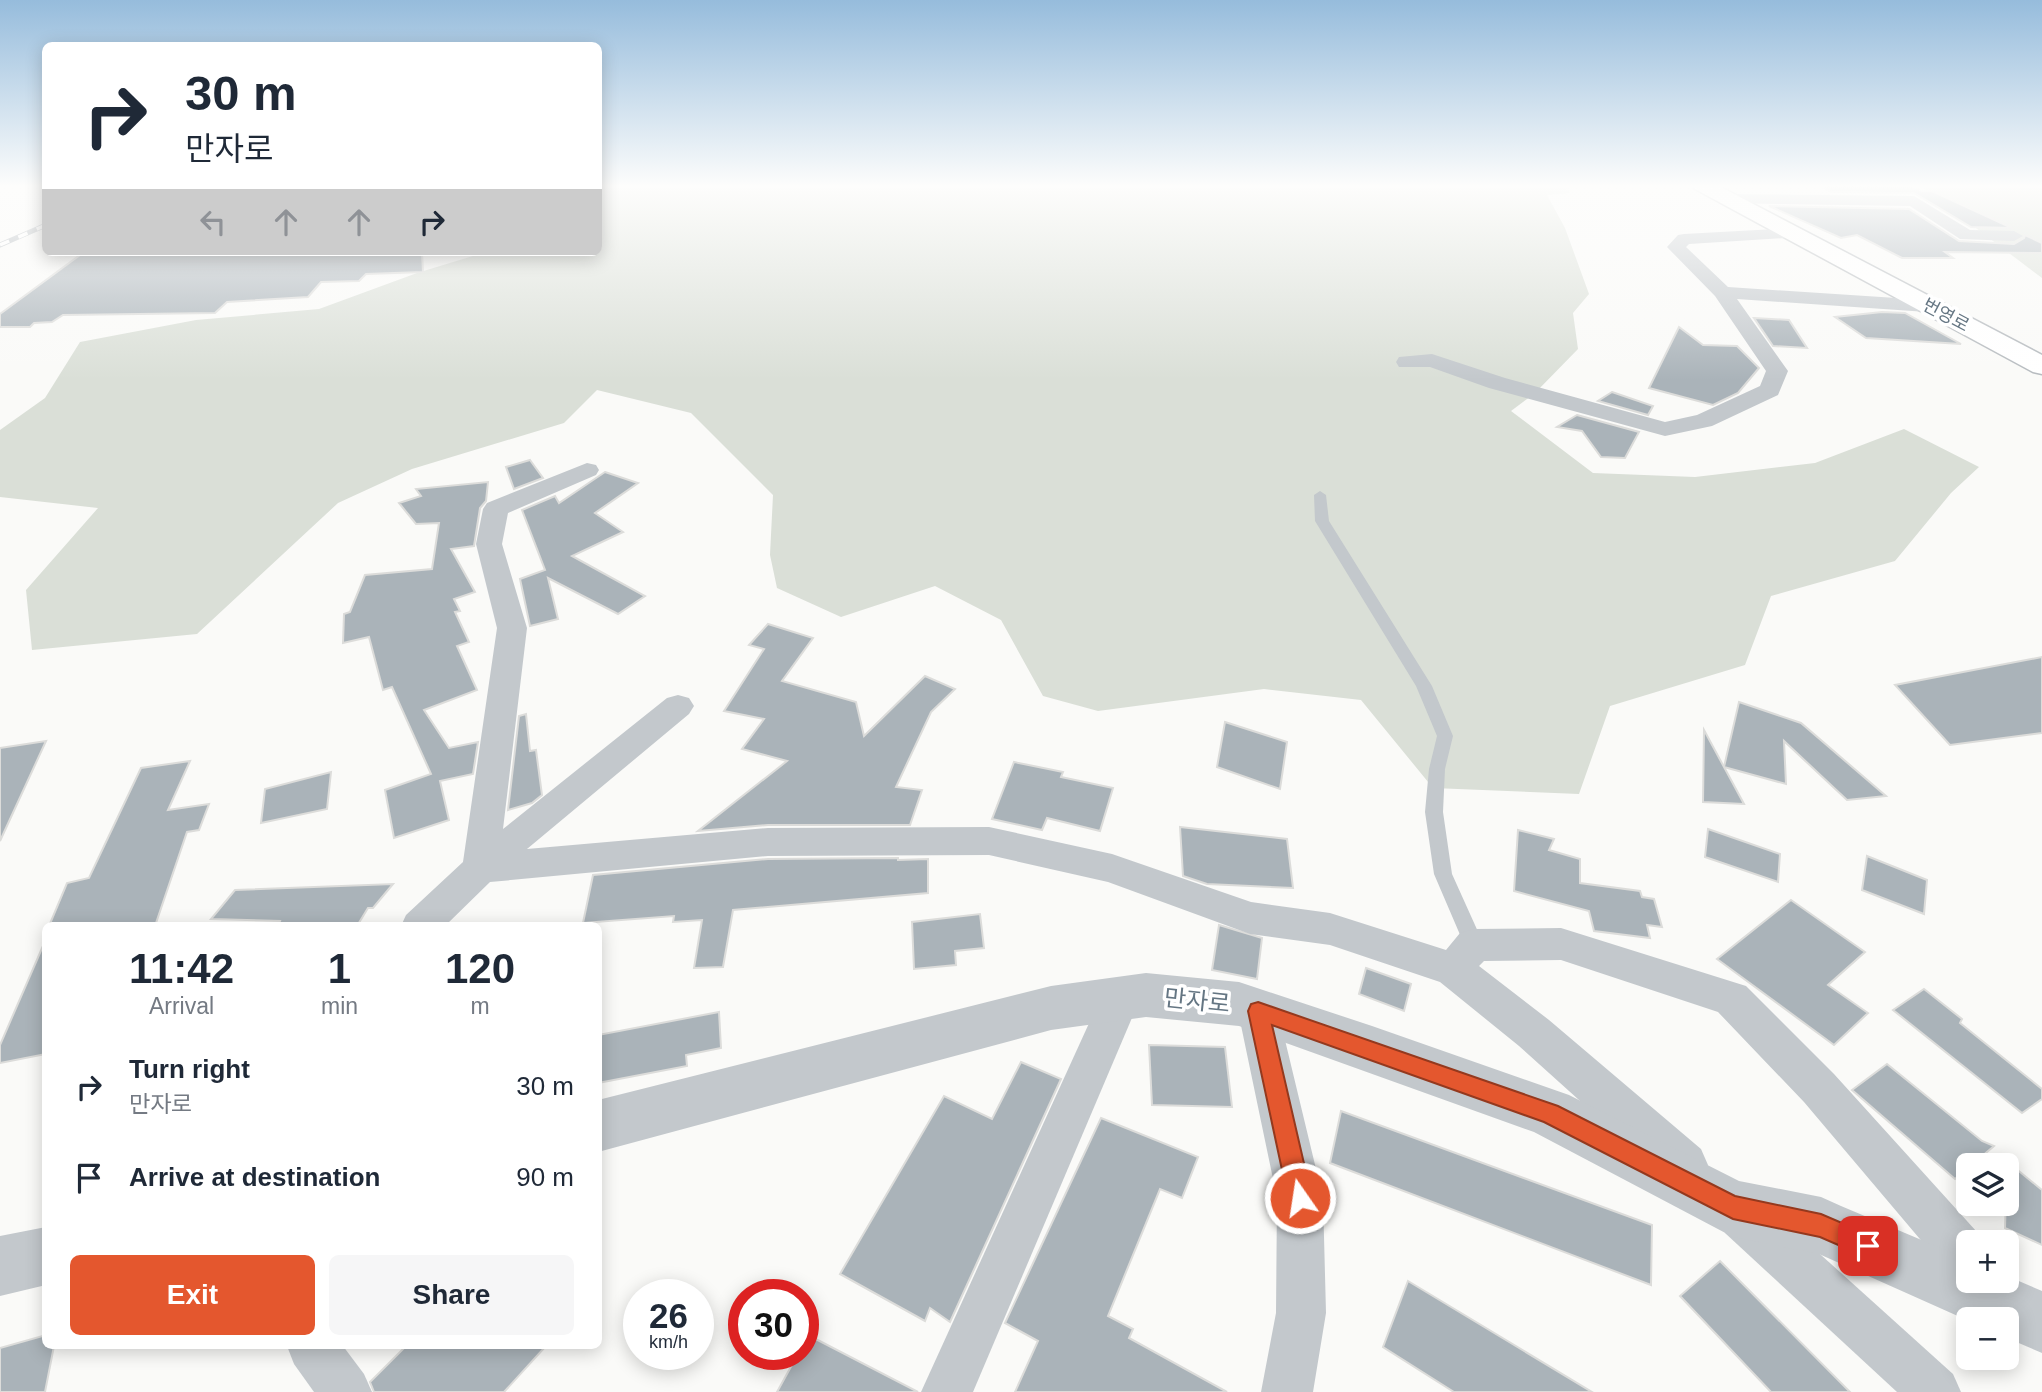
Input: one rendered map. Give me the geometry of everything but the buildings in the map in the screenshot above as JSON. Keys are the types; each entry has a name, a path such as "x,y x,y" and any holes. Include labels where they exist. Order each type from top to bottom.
{"main road":[{"name":"번영로","path":"1826,250 2042,366"}],"street":[{"path":"1407,362 1432,360 1497,383 1665,429 1704,421 1770,390 1777,371 1722,292 1679,250"},
{"path":"1722,292 1927,306"},
{"path":"480,868 512,628 489,544 496,509 587,470"},
{"path":"424,922 480,868 678,706"},
{"path":"480,868 768,842 989,841 1112,869 1250,918 1330,929 1463,957 1561,944 1732,999 1819,1088 1956,1245"},
{"path":"1463,957 1534,1033 1733,1208 1935,1392"},
{"name":"만자로","path":"602,1125 1051,1008 1146,995 1238,1004 1550,1113 1733,1208 1821,1226 2013,1304"},
{"path":"947,1392 1120,999"},
{"path":"1258,1011 1300,1198 1301,1312 1287,1392"},
{"path":"0,1266 42,1257"},
{"path":"314,1349 346,1392"}],"lane":[{"path":"1320,495 1322,521 1424,686 1446,736 1437,769 1434,812 1443,874 1463,957"}],"shaded area":[{"path":"602,250 1573,250 1589,294 1573,313 1578,349 1535,393 1511,411 1593,473 1695,477 1815,463 1904,429 1979,467 1951,493 1895,561 1771,596 1745,665 1610,706 1579,794 1433,788 1361,700 1264,689 1098,711 1043,696 1001,620 935,586 841,617 777,588 770,555 773,495 691,413 597,390 564,423 412,469 338,503 197,634 32,650 26,590 98,508 0,497 0,430 45,398 80,342 196,320 319,309 417,273 473,256 602,256"},
{"path":"2005,250 2042,250 2042,278"}],"route":[{"path":"1300,1198 1258,1011 1550,1113 1733,1208 1821,1226 1868,1246"}]}
